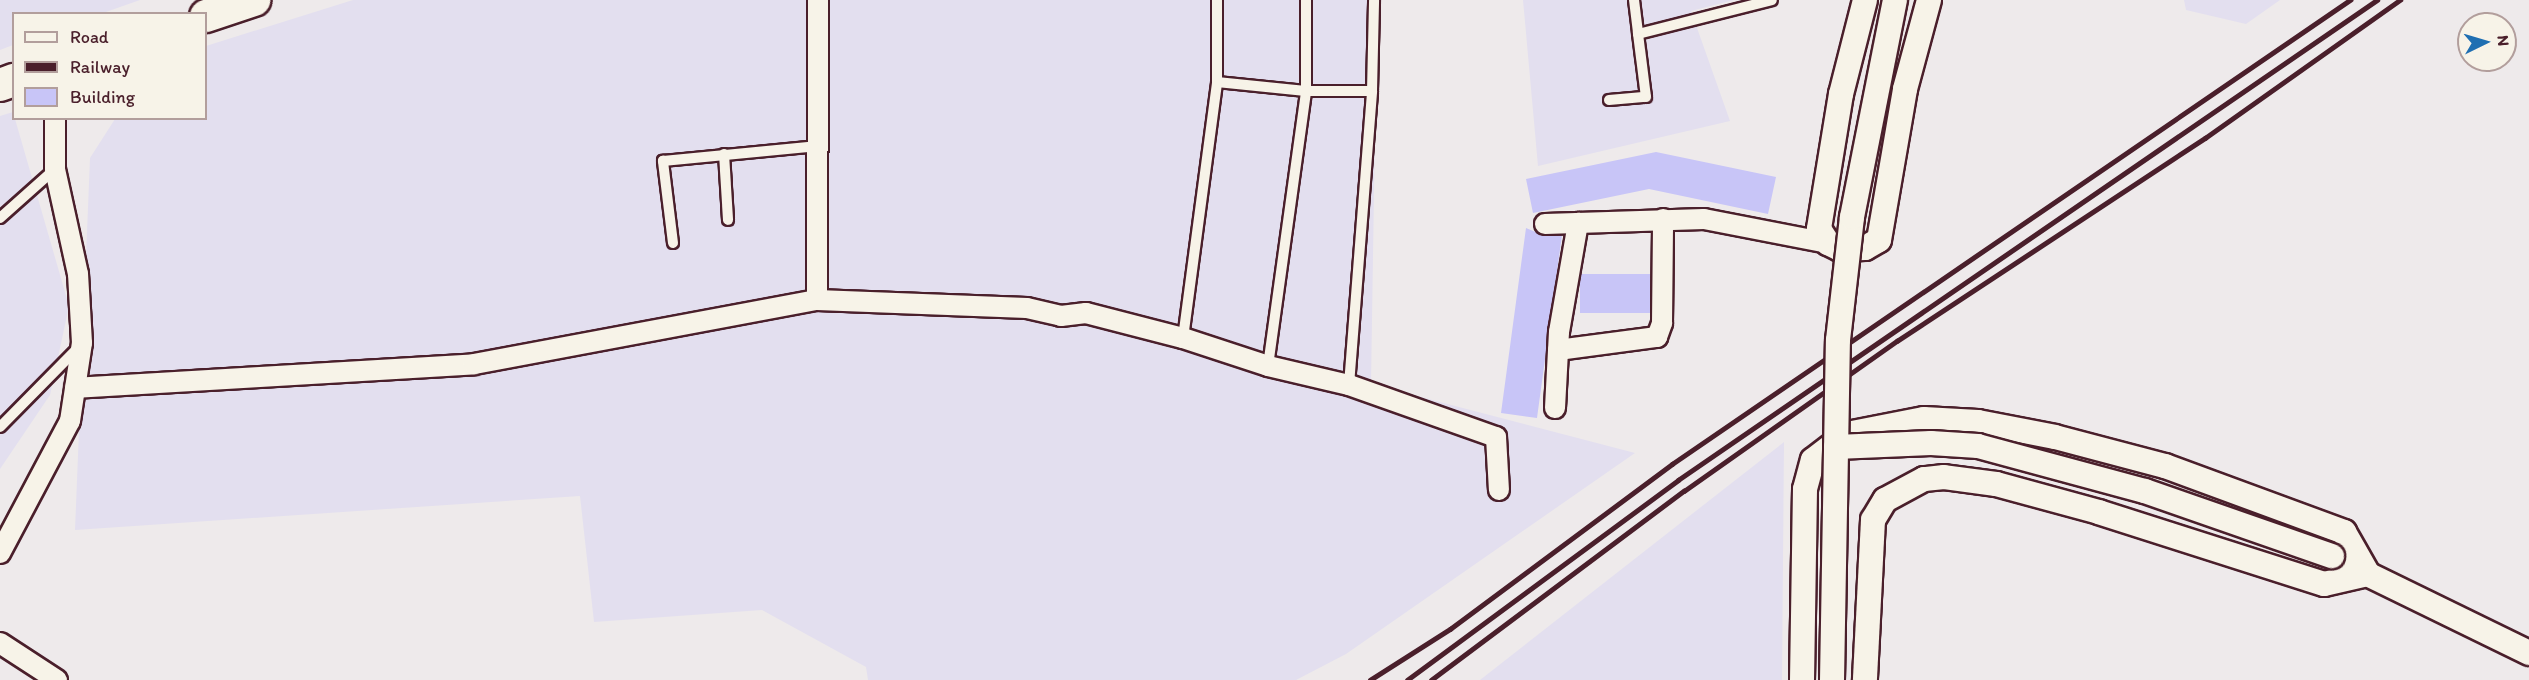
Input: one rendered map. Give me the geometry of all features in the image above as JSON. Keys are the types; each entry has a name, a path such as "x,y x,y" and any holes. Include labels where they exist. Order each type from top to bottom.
{"main road":[{"path":"207,16 254,0"}],"street":[{"path":"817,300 818,0"},
{"path":"1827,243 1819,229 1841,94 1865,0"},
{"path":"1832,680 1838,340 1852,218 1896,0"},
{"path":"1545,224 1704,219 1827,243 1840,249 1855,250 1879,240 1905,89 1929,0"},
{"path":"0,553 70,421 82,343 78,274 55,168 55,120"},
{"path":"1558,350 1657,337 1662,323 1663,219"},
{"path":"1555,408 1558,350 1578,223"},
{"path":"75,388 474,364 817,300 1027,308 1061,315 1086,313 1183,338 1269,366 1349,386 1496,437 1499,490"},
{"path":"1802,680 1804,489 1813,460 1847,434 1924,419 1978,422 2055,437 2165,466 2344,532 2368,574"},
{"path":"1924,419 1924,479"},
{"path":"1836,447 1931,443 1978,446 2145,491 2332,556 2529,653"},
{"path":"1865,680 1874,520 1886,500 1924,479 1944,477 1996,484 2099,512 2324,584 2368,574"},
{"path":"0,643 57,680"}],"lane":[{"path":"1183,338 1217,82 1217,0"},
{"path":"1269,366 1306,91 1306,0"},
{"path":"1349,386 1372,91 1374,0"},
{"path":"1610,100 1646,97 1635,0"},
{"path":"1638,34 1772,0"},
{"path":"1217,82 1306,91 1372,91"},
{"path":"674,243 663,161 818,146"},
{"path":"724,154 728,220"},
{"path":"0,218 55,168"},
{"path":"0,427 82,343"}],"shaded area":[{"path":"0,0 140,0 106,12 12,12 12,45 0,50"},
{"path":"353,0 1377,0 1371,384 1635,453 1346,654 1296,680 868,680 866,667 762,610 594,622 580,496 75,530 90,158 114,120 207,120 207,46"},
{"path":"1523,0 1734,0 1691,11 1730,121 1538,166"},
{"path":"2184,0 2280,0 2246,24 2186,10"},
{"path":"12,112 12,120 15,120 69,306 50,395 0,469 0,116"},
{"path":"1784,442 1782,680 1480,680"}],"building":[{"path":"1656,152 1776,177 1768,214 1649,189 1533,213 1526,179"},
{"path":"1526,228 1545,236 1562,235 1537,418 1501,413"},
{"path":"1580,274 1650,274 1650,313 1580,313"}],"railway":[{"path":"1370,680 1450,629 1672,464 2350,0"},
{"path":"1407,680 1678,480 2377,0"},
{"path":"1431,680 1684,491 1897,341 2205,138 2400,0"}]}
